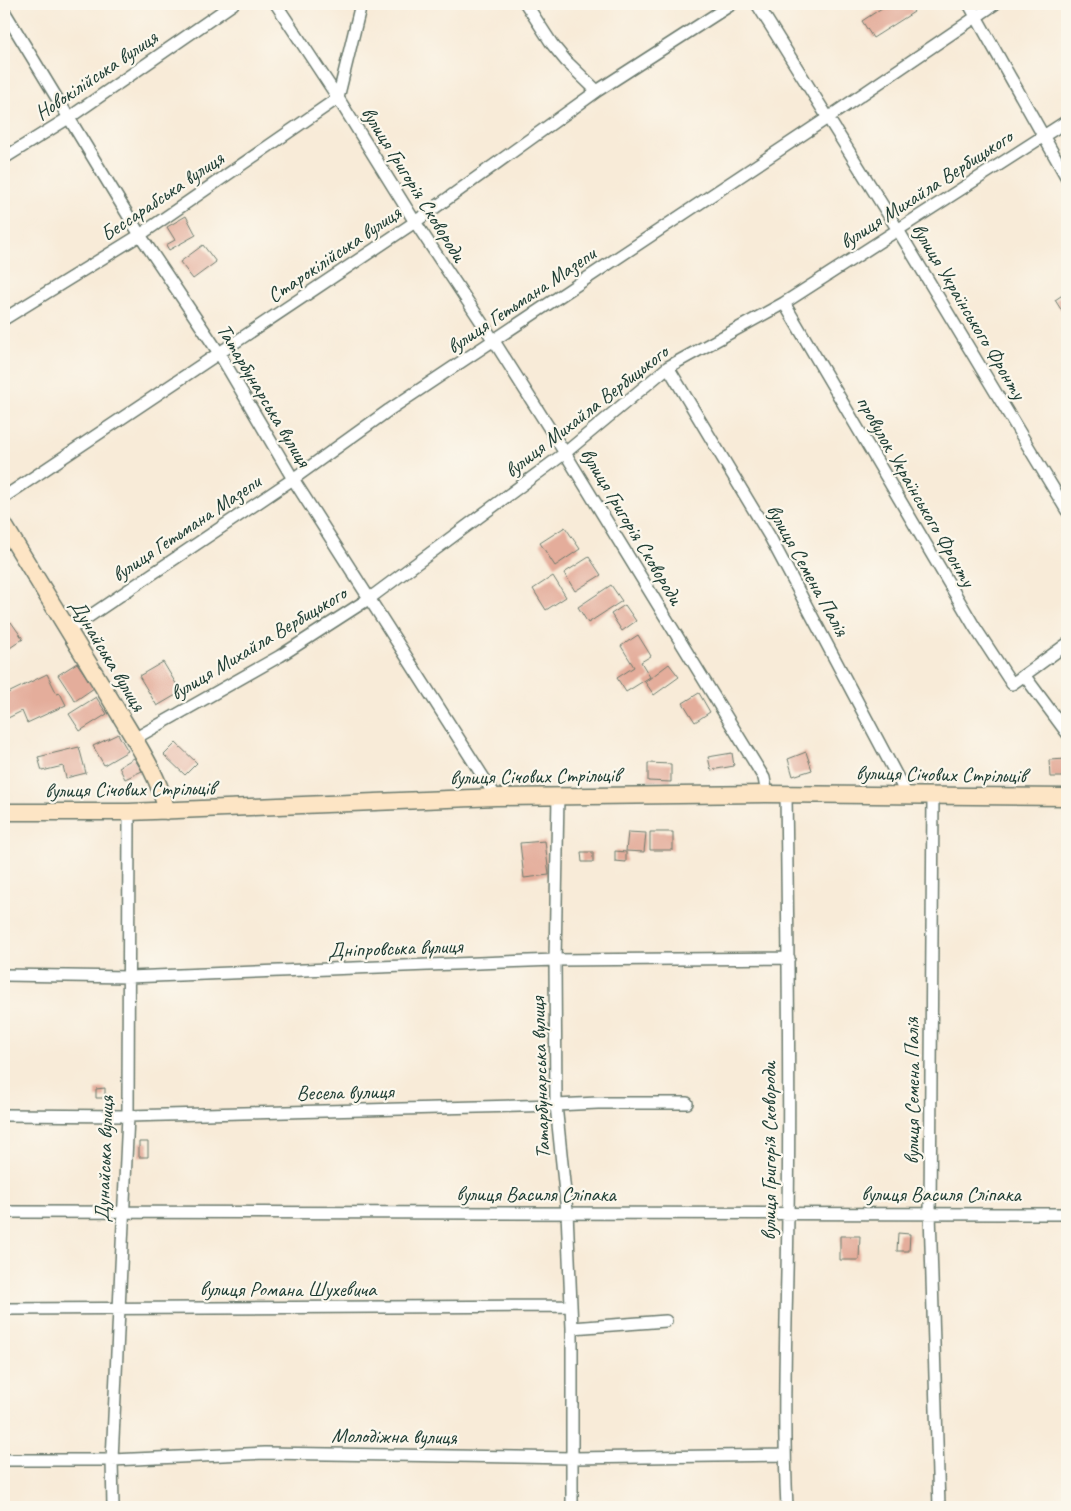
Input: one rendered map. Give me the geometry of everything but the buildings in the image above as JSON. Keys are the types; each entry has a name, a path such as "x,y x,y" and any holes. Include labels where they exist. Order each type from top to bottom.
{"main road":[{"name":"Дунайська вулиця","path":"4,525 134,739 156,780 165,801 166,811"},
{"name":"вулиця Січових Стрільців","path":"4,812 166,811 496,796 786,794 1067,797"}],"street":[{"name":"Новокілійська вулиця","path":"4,158 70,117 233,4"},
{"name":"вулиця Григорія Сковороди","path":"276,4 565,453 764,778 767,794"},
{"path":"338,98 361,4"},
{"path":"526,4 566,61 597,91"},
{"name":"Старокілійська вулиця","path":"4,497 415,222 597,91 732,4"},
{"name":"вулиця Українського Фронту","path":"757,4 829,117 1067,511"},
{"path":"969,4 1067,178"},
{"name":"вулиця Гетьмана Мазепи","path":"69,630 293,479 389,410 995,4"},
{"name":"Татарбунарська вулиця","path":"4,11 140,235 219,353 293,479 496,796"},
{"name":"Бессарабська вулиця","path":"4,319 140,235 338,98"},
{"name":"вулиця Михайла Вербицького","path":"134,739 280,656 370,598 565,453 668,367 784,303 1067,121"},
{"name":"провулок Українського Фронту","path":"784,303 974,626 1012,684 1024,675"},
{"name":"вулиця Семена Палія","path":"668,367 770,536 907,795"},
{"path":"1067,644 1024,675 1067,733"},
{"name":"вулиця Григорія Сковороди","path":"786,794 789,958 788,1212 784,1455 787,1507"},
{"name":"вулиця Семена Палія","path":"932,795 930,1213 939,1507"},
{"name":"Татарбунарська вулиця","path":"558,796 555,960 556,1105 572,1306 572,1507"},
{"name":"Дунайська вулиця","path":"113,1507 112,1460 128,1116 129,812"},
{"name":"Дніпровська вулиця","path":"4,975 129,976 555,960 789,958"},
{"name":"Весела вулиця","path":"4,1115 128,1116 556,1105 598,1102 686,1103"},
{"name":"вулиця Василя Сліпака","path":"4,1212 1067,1214"},
{"name":"вулиця Романа Шухевича","path":"4,1309 572,1306"},
{"path":"572,1328 666,1321"},
{"name":"Молодіжна вулиця","path":"4,1460 112,1460 264,1453 572,1458 784,1455"}]}
